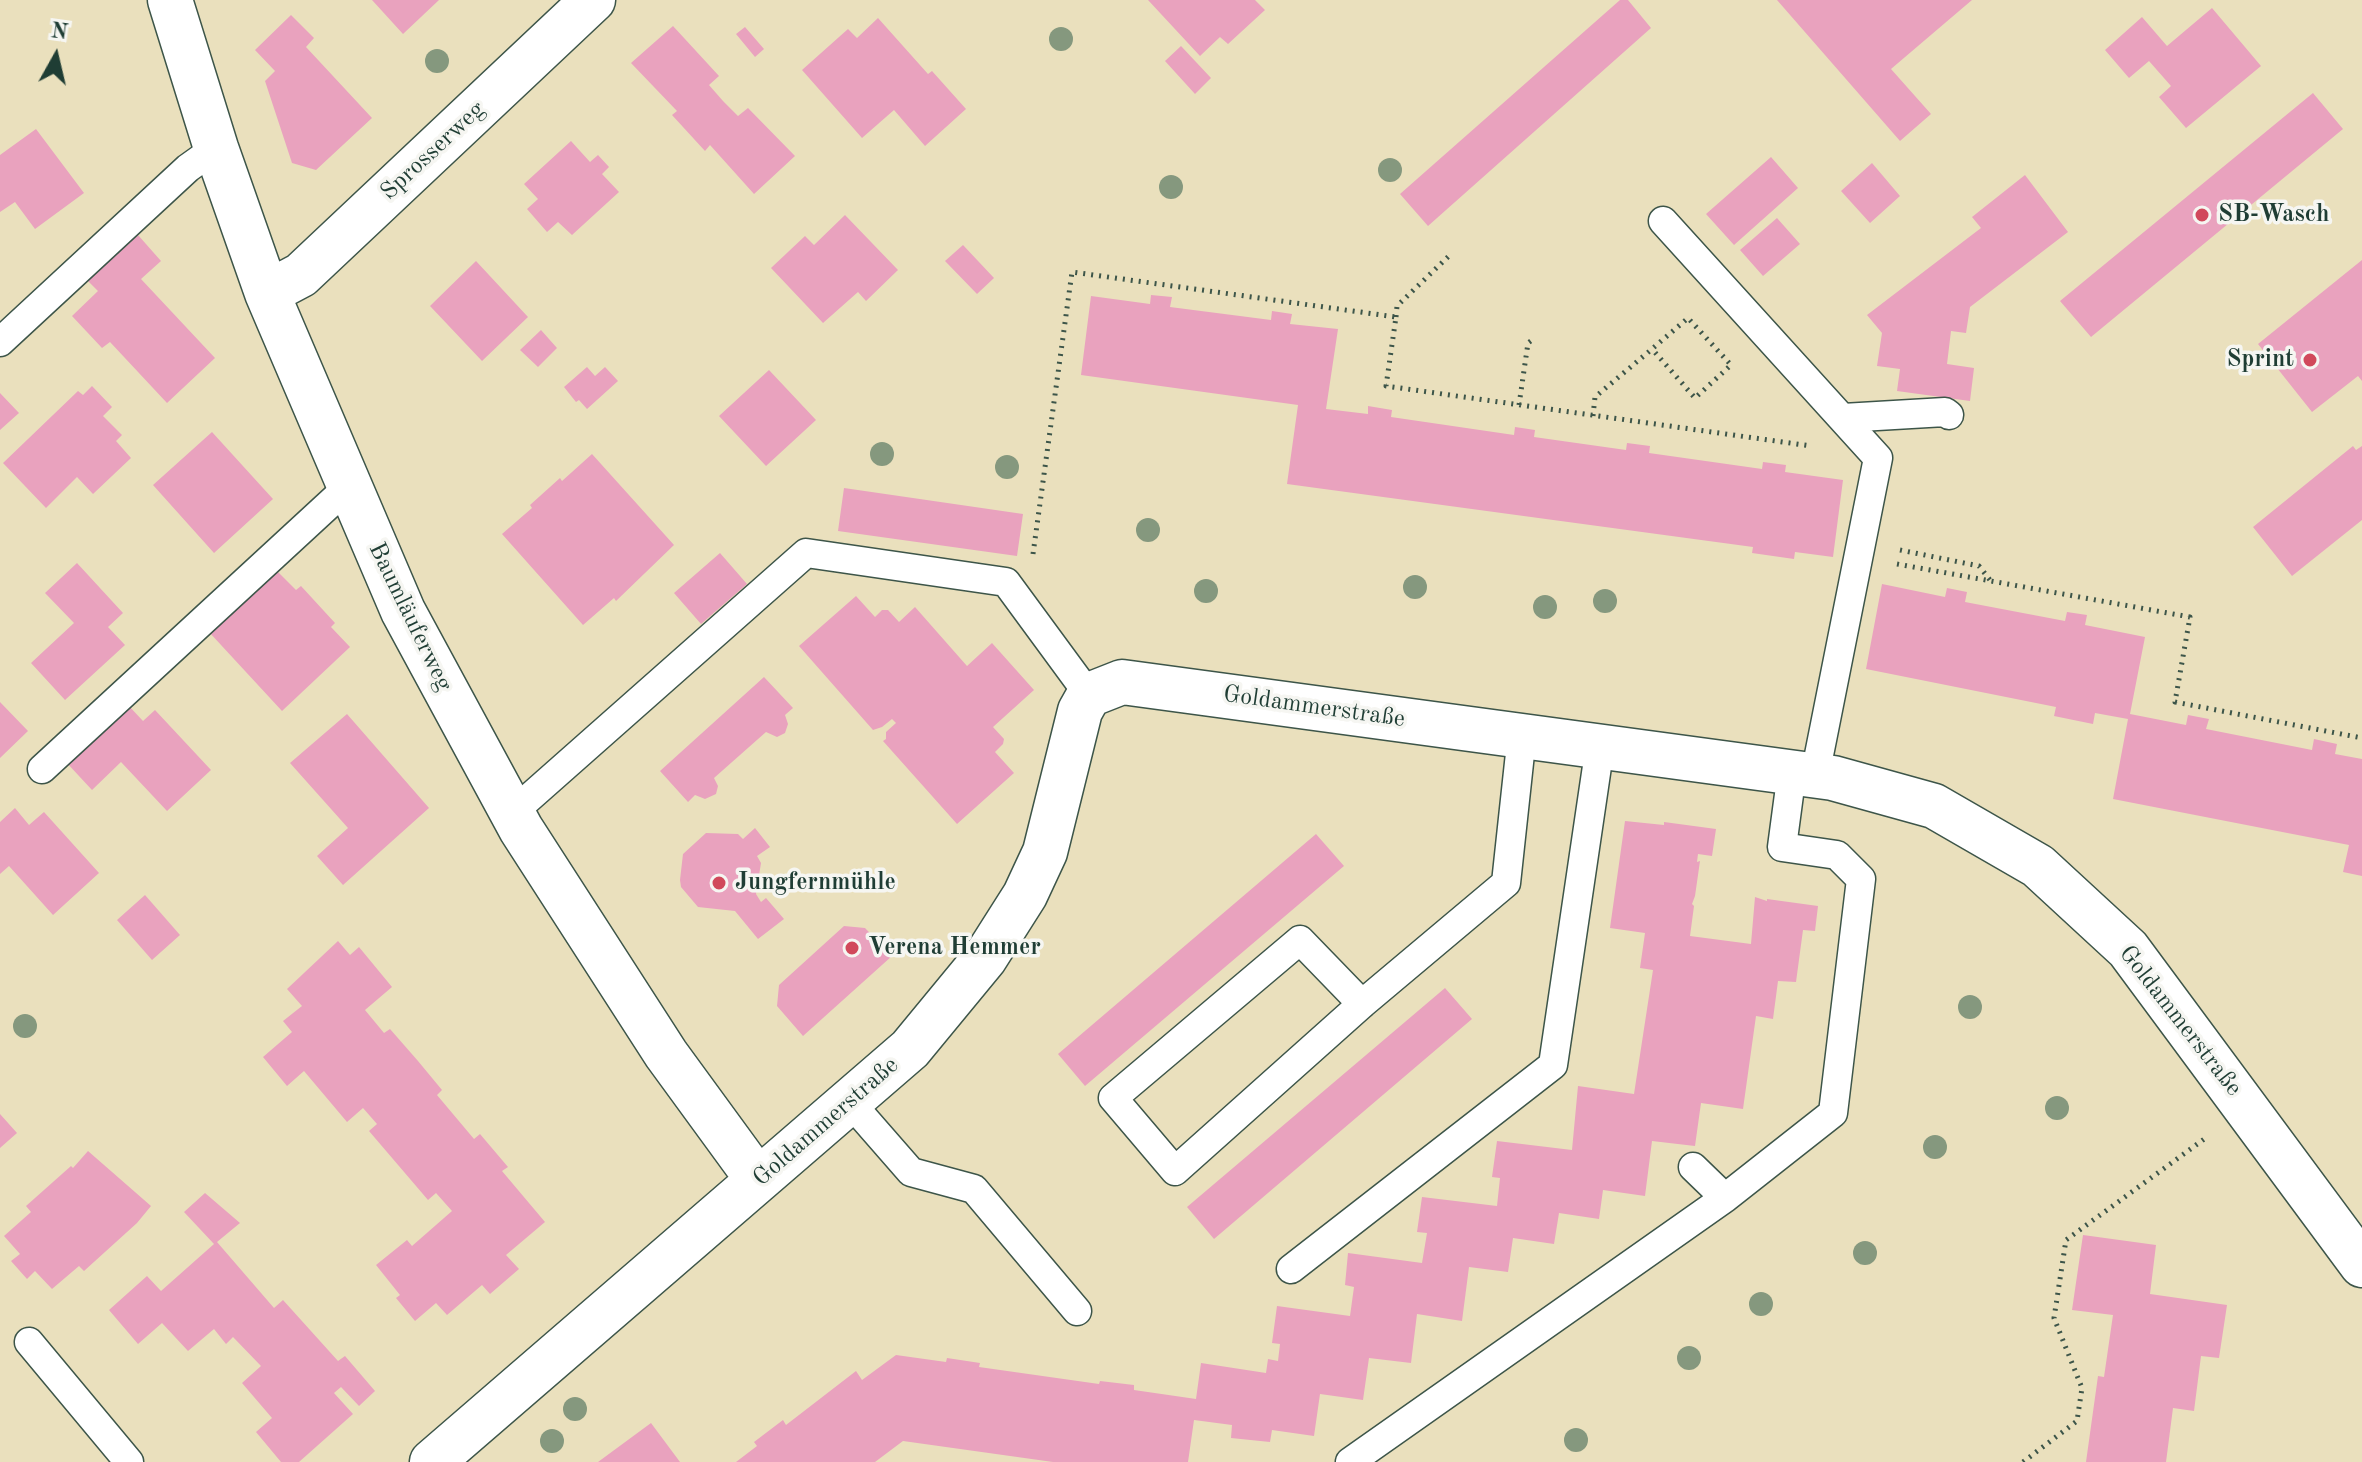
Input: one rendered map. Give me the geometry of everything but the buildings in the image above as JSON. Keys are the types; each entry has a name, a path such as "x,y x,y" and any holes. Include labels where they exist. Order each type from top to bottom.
{"street":[{"name":"Baumläuferweg","path":"170,0 216,148 267,293 403,611 512,813 666,1054 758,1180"},
{"name":"Sprosserweg","path":"267,293 301,275 593,0"},
{"name":"Goldammerstraße","path":"432,1462 910,1049 985,958 1025,895 1045,852 1080,711 1089,695 1122,682 1803,774 1934,806 2038,866 2128,949 2362,1265"}],"lane":[{"path":"0,342 158,194 216,148"},
{"path":"1350,1462 1725,1198 1833,1113 1861,879 1837,855 1782,847 1803,774 1878,458 1663,221"},
{"path":"1843,418 1945,412 1949,415"},
{"path":"42,769 349,486"},
{"path":"512,813 806,553 1006,582 1089,695"},
{"path":"1362,1004 1300,940 1113,1098 1175,1171 1362,1004 1506,883 1522,735"},
{"path":"1291,1269 1553,1065 1600,746"},
{"path":"849,1101 911,1172 974,1189 1077,1311"},
{"path":"1693,1167 1725,1198"},
{"path":"29,1342 129,1462"}],"path":[{"path":"1452,253 1397,306 1386,386 1875,455"},
{"path":"1025,610 1072,272 1396,317"},
{"path":"1593,416 1595,397 1688,318 1731,365 1695,398 1652,349"},
{"path":"1519,405 1528,343 1532,340"},
{"path":"1888,547 1979,566 1991,580"},
{"path":"1905,565 2190,617 2175,702 2362,738"},
{"path":"2023,1462 2077,1421 2082,1388 2054,1318 2066,1240 2208,1136"}],"place":[{"name":"SB-Wasch","path":"2202,215"},
{"name":"Sprint","path":"2310,360"},
{"name":"Jungfernmühle","path":"719,883"},
{"name":"Verena Hemmer","path":"852,948"}]}
